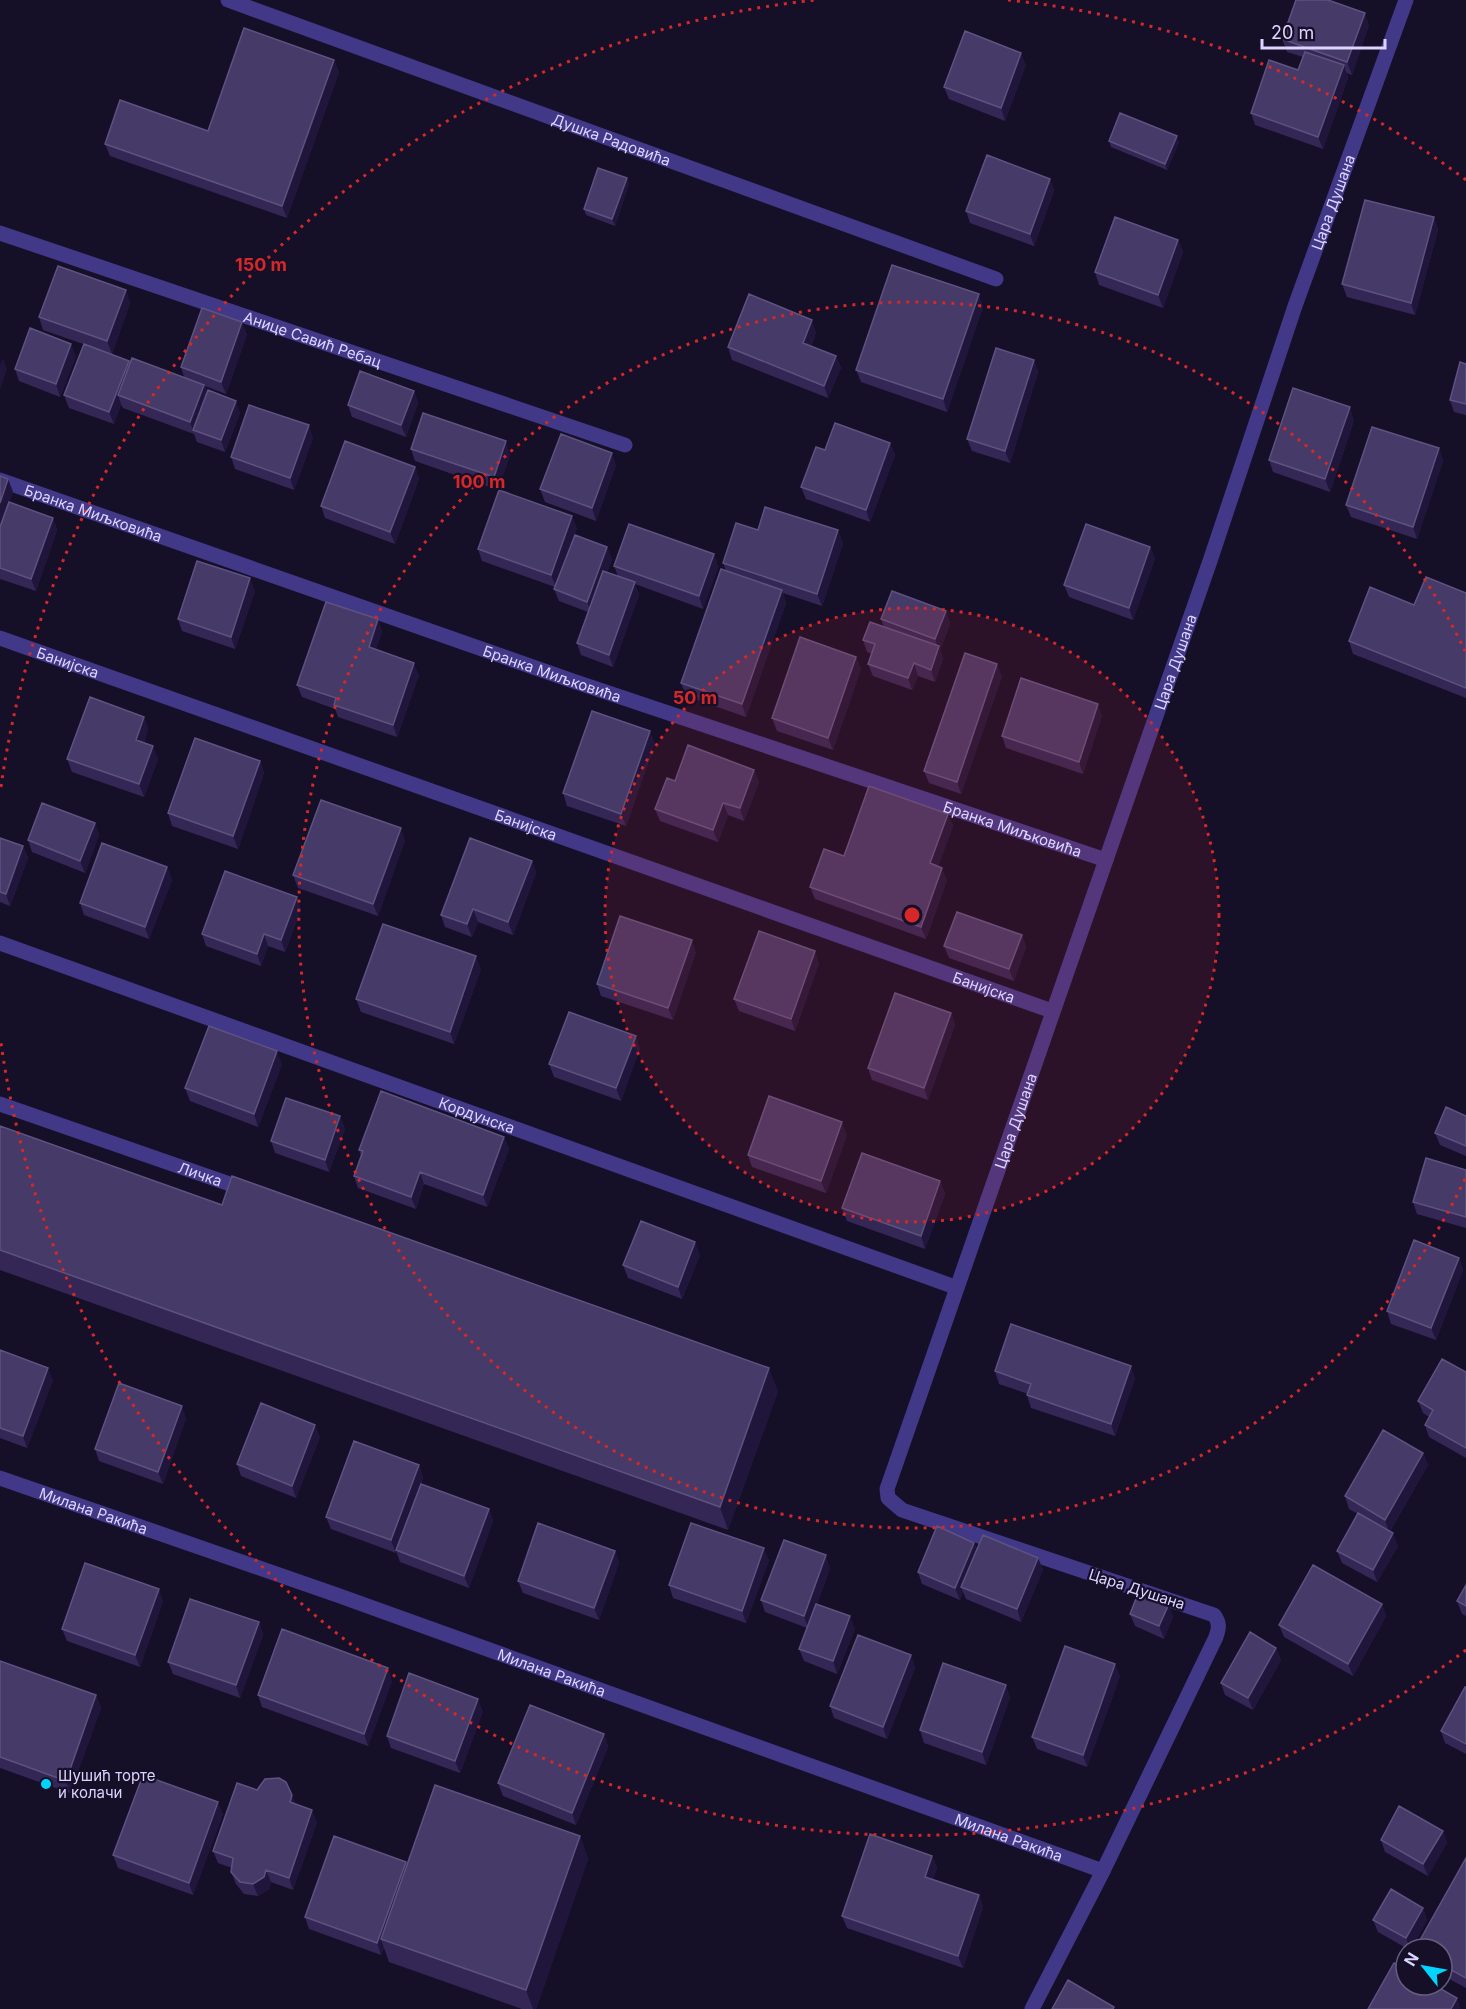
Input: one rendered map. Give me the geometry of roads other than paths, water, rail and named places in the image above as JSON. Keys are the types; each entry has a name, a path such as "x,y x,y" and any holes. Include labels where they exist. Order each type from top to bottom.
{"street":[{"name":"Душка Радовића","path":"228,0 996,279"},
{"name":"Цара Душана","path":"1032,2009 1103,1871 1216,1637 1219,1628 1218,1620 1214,1615 902,1510 888,1498 887,1489 955,1287 1106,860 1295,306 1406,0"},
{"name":"Анице Савић Ребац","path":"0,232 625,445"},
{"name":"Бранка Миљковића","path":"0,480 573,681 1106,860"},
{"name":"Банијска","path":"0,638 1052,1011"},
{"name":"Кордунска","path":"0,943 955,1287"},
{"name":"Личка","path":"0,1104 258,1194"},
{"name":"Милана Ракића","path":"0,1478 337,1595 1103,1871"}],"place":[{"name":"Шушић торте и колачи","path":"46,1784"}]}
